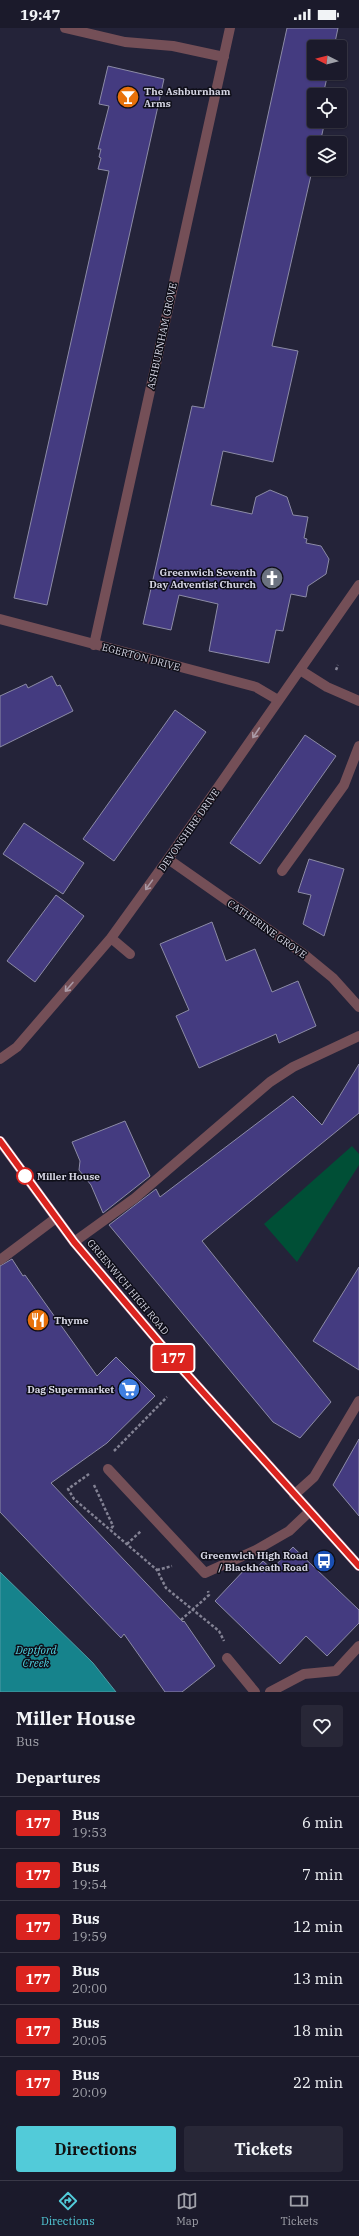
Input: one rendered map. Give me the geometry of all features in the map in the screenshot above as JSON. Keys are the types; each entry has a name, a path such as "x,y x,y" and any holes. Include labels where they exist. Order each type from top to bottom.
{"main road":[{"name":"GREENWICH HIGH ROAD","path":"0,1141 74,1242 294,1495 359,1566"}],"street":[{"path":"65,28 125,42 173,46 224,57"},
{"name":"ASHBURNHAM GROVE","path":"94,645 230,28"},
{"name":"DEVONSHIRE DRIVE","path":"0,1059 17,1048 111,938 168,859 359,585"},
{"name":"EGERTON DRIVE","path":"0,619 256,687 278,700"},
{"path":"300,670 327,687 359,701"},
{"path":"282,871 344,784 359,746"},
{"name":"CATHERINE GROVE","path":"168,859 305,955 333,978 359,1007"},
{"path":"111,938 130,954"},
{"path":"74,1242 135,1198 270,1082 293,1067 359,1036"},
{"path":"0,1260 56,1218"},
{"path":"294,1495 314,1476 359,1401"},
{"path":"108,1469 205,1573 256,1550 289,1531 309,1512"},
{"path":"270,1692 304,1674 336,1671 359,1646"},
{"path":"228,1658 255,1692"}],"path":[{"path":"336,670 338,665"},
{"path":"89,1474 113,1526 110,1530"},
{"path":"181,1620 209,1595 205,1573"}],"shaded area":[{"path":"352,1146 359,1154 359,1165 297,1262 264,1224"}],"water":[{"name":"Deptford Creek","path":"0,1572 93,1663 116,1692 0,1692"}],"building":[{"path":"287,28 338,28 335,40 307,40 307,80 326,80 325,88 307,88 307,128 323,128 322,136 307,136 307,176 311,176 272,346 298,351 273,462 223,451 211,505 252,514 256,497 270,490 287,497 293,515 308,517 304,538 307,539 306,543 321,546 329,559 326,574 308,586 306,597 291,594 283,631 276,630 269,663 209,651 218,604 179,595 171,630 143,624 192,406 204,408"},
{"path":"108,66 164,79 47,605 14,598 109,171 98,169 101,158 99,157 101,149 98,149 109,106 99,104"},
{"path":"52,676 57,686 60,685 73,711 0,747 0,696 26,684 28,688"},
{"path":"175,710 206,732 114,861 83,839"},
{"path":"305,735 336,756 260,864 230,843"},
{"path":"24,823 84,863 63,894 3,854"},
{"path":"309,859 344,869 324,936 303,924 311,895 298,892"},
{"path":"56,895 84,916 35,982 7,961"},
{"path":"212,922 226,961 255,949 272,992 298,981 316,1026 279,1043 276,1034 199,1068 176,1016 189,1010 160,944"},
{"path":"359,1064 359,1113 202,1241 331,1402 300,1438 273,1422 109,1225 156,1189 160,1197 293,1096 322,1125"},
{"path":"125,1121 150,1176 103,1213 91,1185 79,1170 80,1161 72,1142"},
{"path":"12,1259 97,1376 116,1357 155,1396 107,1443 51,1483 183,1622 184,1621 215,1666 182,1692 165,1692 124,1634 121,1638 0,1512 0,1266"},
{"path":"359,1267 359,1370 313,1341"},
{"path":"359,1439 359,1516 333,1485"},
{"path":"293,1547 359,1610 359,1623 327,1656 306,1636 280,1664 215,1601 248,1566 254,1571 263,1561 272,1569"}],"bus line":[{"name":"177","path":"0,1141 74,1242 174,1360 359,1566"}],"place":[{"name":"The Ashburnham Arms","path":"128,97"},
{"name":"Greenwich Seventh Day Adventist Church","path":"272,578"},
{"name":"Miller House","path":"25,1176"},
{"name":"Thyme","path":"38,1320"},
{"name":"Dag Supermarket","path":"129,1389"},
{"name":"Greenwich High Road / Blackheath Road","path":"324,1561"}]}
